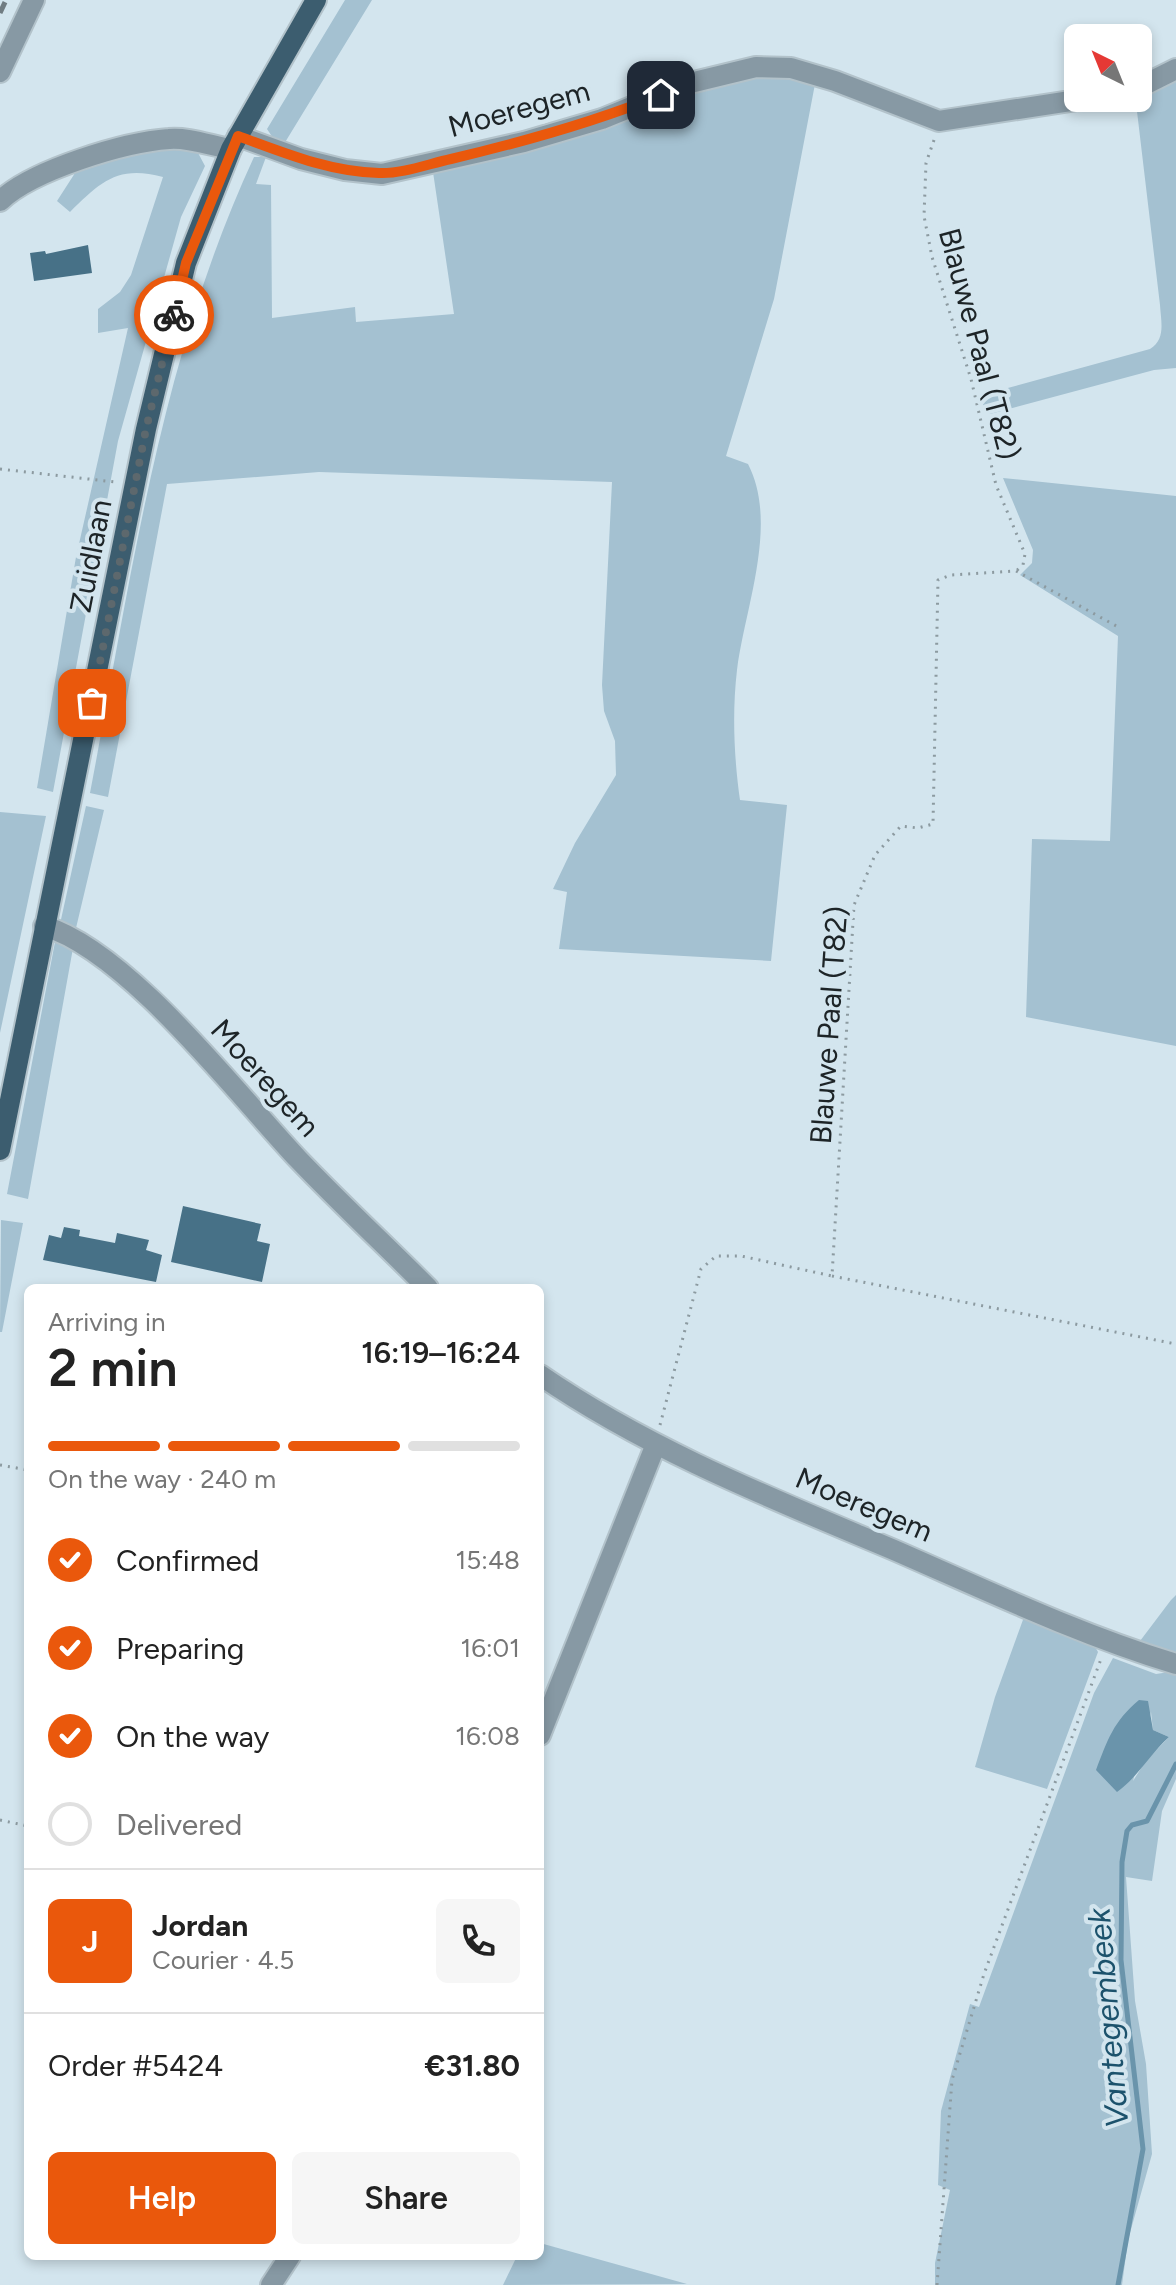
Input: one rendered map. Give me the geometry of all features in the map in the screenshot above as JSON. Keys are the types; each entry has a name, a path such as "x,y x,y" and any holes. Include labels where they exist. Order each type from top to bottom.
{"main road":[{"name":"Zuidlaan","path":"0,1150 7,1088 44,926 135,484 186,263 235,143 316,0"}],"street":[{"path":"0,72 34,0"},
{"name":"Moeregem","path":"0,201 38,176 125,146 172,138 235,143 345,170 382,174 524,142 602,119 690,83 756,67 791,68 939,121 1064,102"},
{"path":"1152,81 1176,69"},
{"name":"Moeregem","path":"44,926 67,933 97,953 166,1014 309,1171 424,1284"},
{"name":"Moeregem","path":"544,1377 656,1444 1107,1643 1176,1664"},
{"path":"544,1725 656,1444"},
{"path":"271,2285 287,2260"}],"path":[{"name":"Blauwe Paal (T82)","path":"832,1276 854,905 875,855 901,826 918,828 933,824 938,580 951,575 1016,571 1023,565 1025,554 996,485 971,379 932,257 924,216 926,163 939,121"},
{"path":"0,469 135,484"},
{"path":"1016,571 1120,628"},
{"path":"656,1444 701,1269 716,1256 741,1256 1176,1344"},
{"path":"0,1465 24,1469"},
{"path":"937,2285 952,2080 984,1974 1107,1643"},
{"path":"0,1820 24,1825"}],"shaded area":[{"path":"345,0 372,0 284,144 273,138 267,129"},
{"path":"768,76 815,84 774,299 726,456 748,464 757,487 760,513 757,566 735,686 734,735 740,800 787,805 771,961 559,949 567,892 553,889 575,843 616,775 615,741 604,711 602,685 612,482 319,472 167,484 108,797 90,793 135,550 172,389 222,233 254,157 266,157 256,184 271,185 272,318 355,307 356,322 454,314 433,172 632,115 712,87"},
{"path":"1176,78 1176,368 1154,370 990,414 984,412 982,395 1150,349 1158,340 1161,330 1160,305 1137,112 1152,112 1152,93"},
{"path":"177,146 197,151 205,166 181,217 118,441 53,792 37,788 76,557 128,328 98,333 98,309 120,292 131,275 163,177 133,173 111,179 91,192 70,212 57,201 75,173 140,152"},
{"path":"1003,478 1176,496 1176,1046 1026,1017 1032,839 1110,841 1118,636 1020,575 1032,563 1033,550"},
{"path":"86,806 104,810 76,928 60,924"},
{"path":"0,812 46,816 0,1033"},
{"path":"55,942 73,948 28,1199 7,1194"},
{"path":"1,1220 23,1223 0,1332"},
{"path":"1176,1595 1176,1655 1137,1645 1171,1600"},
{"path":"1024,1617 1094,1645 1098,1652 1047,1789 975,1767 995,1697"},
{"path":"1113,1658 1156,1674 1176,1671 1176,1779 1162,1811 1152,1881 1126,1877 1135,2001 1146,2064 1152,2154 1128,2240 1122,2285 935,2285 935,2263 950,2190 938,2185 941,2111 970,2004 979,2007 1094,1693","holes":["1151,1712 1153,1730 1169,1737 1145,1762 1133,1781"]},
{"path":"1139,1700 1148,1701 1153,1730 1169,1737 1117,1792 1096,1770 1117,1724"},
{"path":"544,2244 687,2284 503,2285 515,2260 544,2260"}],"building":[{"path":"88,245 92,273 34,281 30,253 45,251 46,254"},
{"path":"183,1206 261,1224 257,1241 270,1244 262,1282 171,1262"},
{"path":"64,1227 80,1230 79,1236 115,1243 117,1233 149,1240 146,1250 162,1255 156,1282 43,1260 49,1235 61,1238"}],"waterway":[{"name":"Vantegembeek","path":"1118,2285 1143,2149 1121,1960 1122,1862 1127,1831 1132,1825 1147,1821 1176,1764"}],"railway":[{"path":"0,13 6,0"}],"way so far":[{"path":"92,703 146,429 174,315"}],"route":[{"path":"174,315 186,263 238,136 301,159 345,170 382,174 524,142 602,119 661,95"}]}
